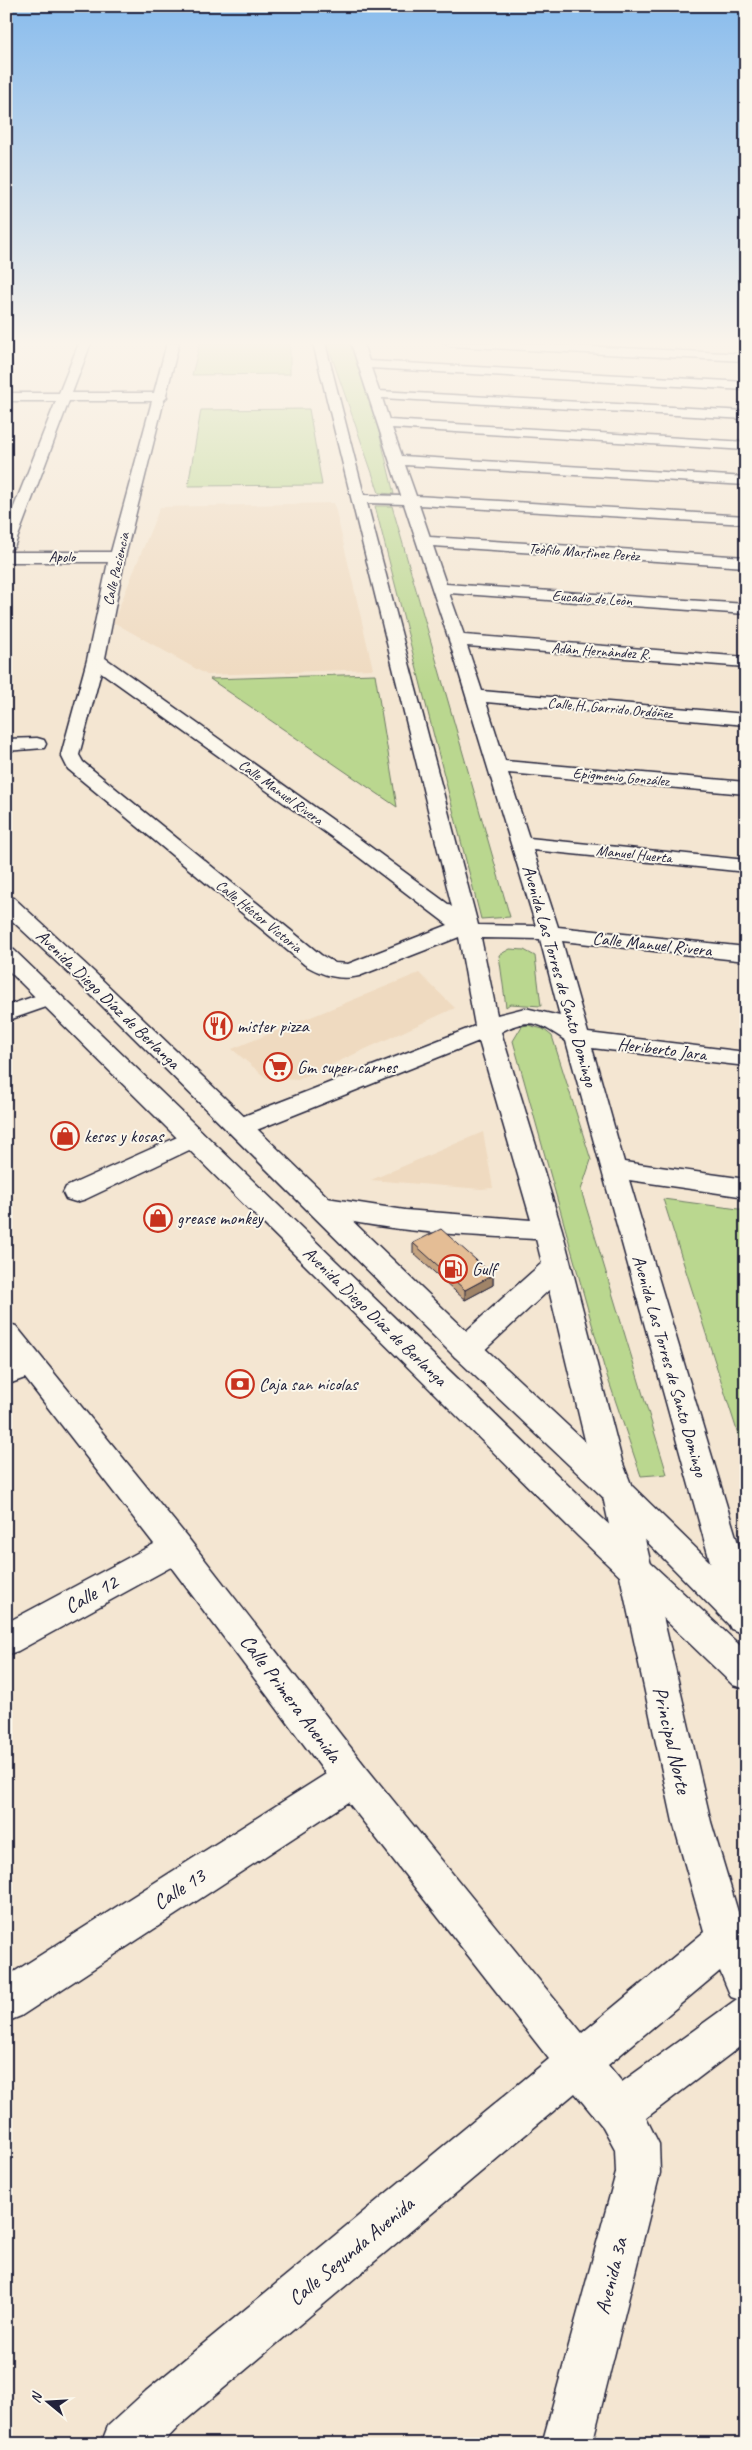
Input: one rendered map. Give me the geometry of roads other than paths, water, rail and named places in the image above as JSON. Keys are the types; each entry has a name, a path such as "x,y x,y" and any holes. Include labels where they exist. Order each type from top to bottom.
{"street":[{"path":"6,547 41,457"},
{"name":"Calle Paciencia","path":"75,765 70,755 96,660 117,557 144,457"},
{"path":"349,457 466,929 488,1029 548,1230 606,1460 618,1492"},
{"path":"396,460 746,480"},
{"name":"Avenida Las Torres de Santo Domingo","path":"396,460 457,640 549,933 613,1169 744,1623"},
{"path":"360,499 410,500 746,520"},
{"name":"Teòfilo Martìnez Perèz","path":"422,541 746,562"},
{"name":"Apolo","path":"6,557 117,557"},
{"name":"Eucadio de Leòn","path":"438,588 746,609"},
{"name":"Adàn Hernàndez R.","path":"457,640 746,662"},
{"name":"Calle Manuel Rivera","path":"96,660 354,844 466,929 549,933 746,954"},
{"name":"Calle H. Garrido Ordóñez","path":"475,696 746,720"},
{"path":"6,745 37,744"},
{"name":"Calle Héctor Victoria","path":"75,765 302,951 330,970 351,971 466,929"},
{"name":"Epigmenio González","path":"496,766 746,788"},
{"name":"Manuel Huerta","path":"522,843 746,866"},
{"name":"Avenida Diego Díaz de Berlanga","path":"6,903 240,1127 466,1349 618,1492 744,1623"},
{"name":"Avenida Diego Díaz de Berlanga","path":"6,955 590,1528 633,1566 746,1674"},
{"path":"6,1014 50,998"},
{"path":"240,1127 488,1029 507,1019 525,1015 550,1020 579,1039"},
{"name":"Heriberto Jara","path":"579,1039 746,1059"},
{"path":"76,1193 193,1138"},
{"path":"613,1169 746,1188"},
{"path":"320,1206 371,1216 423,1222 548,1230"},
{"path":"466,1349 557,1266"},
{"name":"Calle Primera Avenida","path":"6,1333 18,1369 176,1548 352,1778 580,2061"},
{"name":"Principal Norte","path":"618,1492 687,1803 736,1941 746,1982"},
{"name":"Calle 12","path":"6,1640 176,1548"},
{"name":"Calle 13","path":"6,2001 352,1778"},
{"name":"Calle Segunda Avenida","path":"126,2444 171,2402 580,2061 736,1941"},
{"path":"580,2061 618,2112 746,2016"},
{"name":"Avenida 3a","path":"567,2444 638,2173 636,2144 618,2112"}],"place":[{"name":"mister pizza","path":"218,1026"},
{"name":"Gm super carnes","path":"278,1067"},
{"name":"kesos y kosas","path":"65,1136"},
{"name":"grease monkey","path":"158,1218"},
{"name":"Gulf","path":"453,1269"},
{"name":"Caja san nicolas","path":"240,1384"}]}
